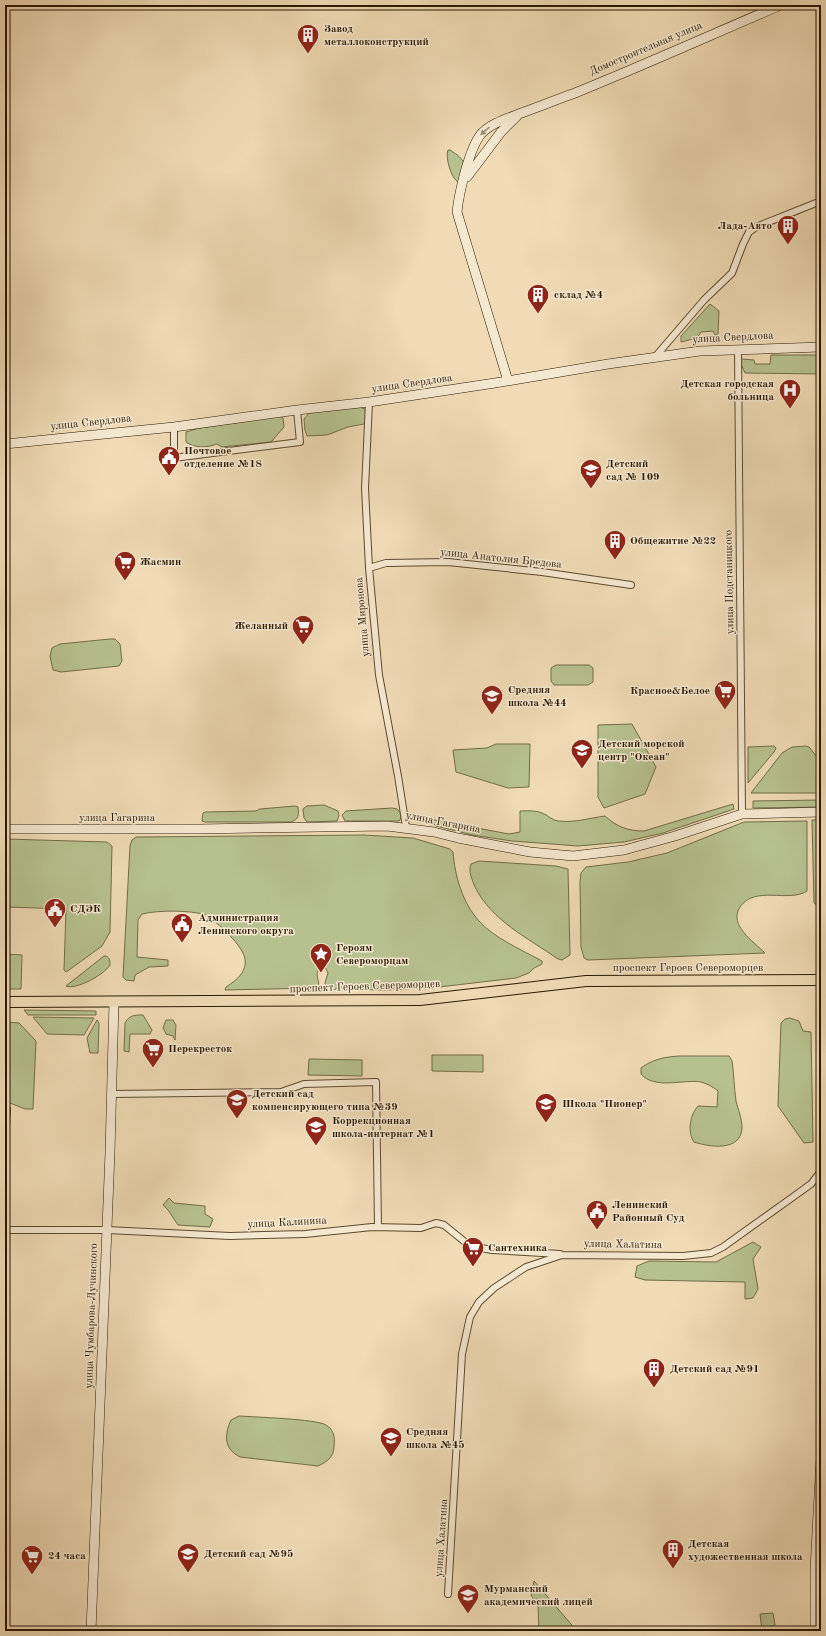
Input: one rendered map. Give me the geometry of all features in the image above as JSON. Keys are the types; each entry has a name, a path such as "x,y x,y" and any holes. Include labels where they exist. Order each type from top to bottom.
{"main road":[{"name":"проспект Героев Североморцев","path":"5,1002 420,1000 586,981 821,980"}],"street":[{"name":"Домостроительная улица","path":"508,381 457,212 458,196 475,143 481,134 495,124 576,92 781,5"},
{"name":"Домостроительная улица","path":"463,183 496,138 520,114"},
{"path":"655,357 704,300 732,273 749,232 756,227 821,201"},
{"name":"улица Свердлова","path":"5,444 174,428 297,410 369,402 700,351 821,347"},
{"name":"улица Подстаницкого","path":"738,349 742,814"},
{"name":"улица Миронова","path":"369,402 365,488 369,568 379,675 406,827"},
{"path":"174,428 174,458 300,442 297,410"},
{"name":"улица Анатолия Бредова","path":"369,568 386,563 448,562 542,572 631,585"},
{"name":"улица Гагарина","path":"5,829 322,828 365,825 406,827 530,852 588,856 624,850 675,836 742,814 821,812"},
{"name":"улица Чумбарова-Лучинского","path":"91,1631 112,1094 114,1002"},
{"path":"112,1094 281,1092 304,1084 376,1082 378,1227"},
{"path":"5,1108 7,1109 5,1145"},
{"name":"улица Халатина","path":"448,1594 461,1367 464,1341 470,1317 479,1302 494,1288 526,1267 562,1255 683,1256 711,1253 723,1247 811,1184 821,1171"},
{"name":"улица Калинина","path":"5,1230 107,1230 230,1236 305,1234 378,1227 421,1228 436,1223 444,1225 470,1246 492,1250 562,1255"},
{"path":"815,1631 815,1569 821,1459"}],"green space":[{"path":"448,150 460,157 463,163 463,171 458,182 455,180 449,167 447,157"},
{"path":"710,304 719,311 718,334 715,335 713,331 701,332 697,338 681,342 681,336"},
{"path":"771,355 821,355 821,374 745,373 740,362 741,359 754,360 755,364 770,364"},
{"path":"356,406 365,409 366,419 364,424 348,427 327,435 307,436 304,419 309,413"},
{"path":"280,416 283,418 284,427 271,442 222,447 217,444 205,447 186,442 186,432 200,428"},
{"path":"115,639 120,644 122,661 119,666 61,672 53,670 50,656 52,648 60,644"},
{"path":"556,665 589,665 593,668 593,682 588,685 554,685 551,681 551,668"},
{"path":"632,724 656,767 645,794 604,808 598,797 598,725"},
{"path":"496,744 530,744 529,787 508,788 456,772 453,750 487,748"},
{"path":"774,746 776,748 774,752 748,783 748,747"},
{"path":"792,747 809,747 821,762 821,793 751,793 782,753"},
{"path":"821,800 821,807 753,808 753,801"},
{"path":"733,804 734,809 663,833 624,842 578,846 512,841 472,835 436,826 429,819 509,834 520,832 520,811 536,811 551,819 564,821 576,821 605,816 623,828 644,831"},
{"path":"324,805 338,811 339,815 337,821 307,822 304,818 303,809 307,806"},
{"path":"298,807 298,816 296,820 291,822 202,821 203,813 205,812 256,811 260,809"},
{"path":"397,809 400,812 401,818 399,821 345,821 342,815 346,811"},
{"path":"812,820 817,820 819,867 821,869 821,908 814,903"},
{"path":"807,821 807,891 791,895 763,895 754,897 746,900 740,907 737,914 737,920 744,933 765,953 588,960 584,958 581,947 580,882 581,873 586,867 628,862 667,853 744,822"},
{"path":"364,835 413,838 450,849 453,852 460,888 473,914 492,933 542,961 542,964 534,968 529,973 516,978 439,987 386,990 326,989 325,983 328,973 325,967 322,967 317,973 319,985 316,988 225,990 226,987 240,976 245,964 245,958 238,945 223,928 206,915 183,911 165,911 142,914 138,920 137,957 168,960 168,966 149,967 135,975 134,981 126,980 123,977 130,846 132,840 136,837"},
{"path":"5,839 107,842 112,846 110,932 102,946 66,972 64,970 66,909 8,907 6,954 22,955 21,989 5,989"},
{"path":"479,861 556,866 568,869 570,955 562,960 558,959 512,928 491,910 482,899 471,876 471,864"},
{"path":"104,956 109,959 110,965 102,973 83,984 71,987 66,986"},
{"path":"24,1010 96,1011 96,1015 28,1015"},
{"path":"135,1015 143,1015 152,1030 150,1034 130,1034 129,1052 124,1051 125,1023 130,1017"},
{"path":"33,1017 94,1018 84,1035 47,1034"},
{"path":"790,1018 799,1021 803,1031 811,1032 813,1142 804,1143 778,1106 781,1023 785,1019"},
{"path":"97,1020 99,1023 98,1053 90,1053 87,1038"},
{"path":"166,1020 173,1020 176,1025 175,1040 173,1036 166,1034 163,1028"},
{"path":"5,1022 19,1023 36,1041 33,1109 25,1109 5,1101"},
{"path":"432,1055 483,1055 483,1072 432,1071"},
{"path":"679,1056 729,1056 732,1061 736,1101 742,1125 740,1136 736,1141 723,1146 716,1146 694,1142 692,1138 690,1124 693,1114 698,1106 717,1107 718,1091 714,1088 701,1082 694,1081 670,1083 654,1082 641,1074 641,1068 650,1062"},
{"path":"309,1059 362,1060 362,1076 308,1075"},
{"path":"169,1198 174,1203 205,1206 205,1214 213,1219 210,1227 178,1225 163,1205"},
{"path":"753,1242 761,1247 753,1259 758,1289 753,1298 745,1299 745,1282 645,1280 635,1277 637,1266 649,1261 716,1262"},
{"path":"239,1416 310,1421 326,1425 331,1429 334,1437 333,1453 327,1461 318,1466 240,1457 231,1450 227,1441 227,1431 231,1420"},
{"path":"534,1581 577,1631 539,1631 538,1606 531,1595"},
{"path":"773,1613 775,1625 762,1631 760,1614"}],"place":[{"name":"Завод металлоконструкций","path":"308,54"},
{"name":"Лада-Авто","path":"788,246"},
{"name":"склад №4","path":"538,314"},
{"name":"Детская городская больница","path":"790,410"},
{"name":"Почтовое отделение №18","path":"169,476"},
{"name":"Детский сад № 109","path":"591,490"},
{"name":"Общежитие №22","path":"615,560"},
{"name":"Жасмин","path":"125,582"},
{"name":"Желанный","path":"303,646"},
{"name":"Красное&Белое","path":"725,710"},
{"name":"Средняя школа №44","path":"492,716"},
{"name":"Детский морской центр \"Океан\"","path":"582,770"},
{"name":"СДЭК","path":"55,928"},
{"name":"Администрация Ленинского округа","path":"182,944"},
{"name":"Героям Cевероморцам","path":"321,974"},
{"name":"Перекресток","path":"153,1068"},
{"name":"Детский сад компенсирующего типа №39","path":"237,1120"},
{"name":"Школа \"Пионер\"","path":"546,1124"},
{"name":"Коррекционная школа-интернат №1","path":"316,1146"},
{"name":"Ленинский Районный Суд","path":"597,1230"},
{"name":"Сантехника","path":"473,1268"},
{"name":"Детский сад №91","path":"654,1388"},
{"name":"Средняя школа №45","path":"391,1458"},
{"name":"Детская художественная школа","path":"673,1570"},
{"name":"Детский сад №95","path":"188,1574"},
{"name":"24 часа","path":"32,1576"},
{"name":"Мурманский академический лицей","path":"468,1614"}]}
